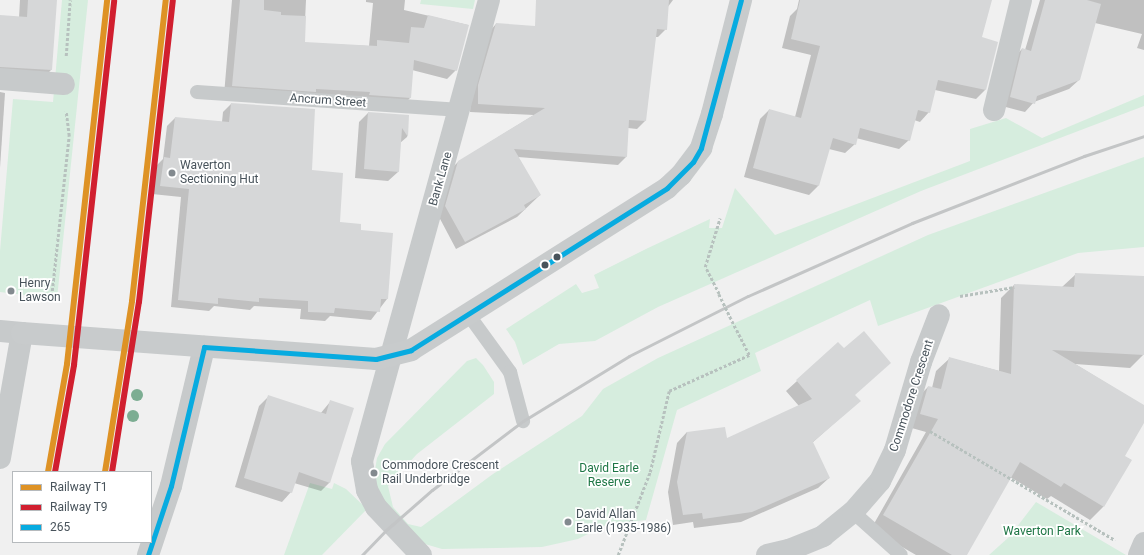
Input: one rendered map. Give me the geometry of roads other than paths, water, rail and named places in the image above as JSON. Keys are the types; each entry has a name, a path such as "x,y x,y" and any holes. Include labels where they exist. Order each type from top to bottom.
{"street":[{"name":"Bank Lane","path":"391,357 490,0"},
{"path":"0,331 204,347 376,358 391,357 432,339 468,314 667,188 693,162 701,148 712,114 741,0"},
{"path":"994,110 1021,0"},
{"path":"0,79 64,84"},
{"name":"Commodore Crescent","path":"767,555 789,550 822,536 853,512 880,481 895,450 922,362 939,315"},
{"path":"0,458 22,332"},
{"path":"148,555 171,486 204,347"},
{"path":"391,357 362,461 362,471 367,490 376,507 421,555"},
{"path":"1139,555 1144,543"}],"lane":[{"name":"Ancrum Street","path":"197,92 460,110"},
{"path":"468,314 510,372 523,421"},
{"path":"853,512 901,555"}],"railway":[{"path":"362,555 385,531 432,490 523,421 629,356 748,296 912,223 1084,156 1144,136"}],"rail line":[{"name":"T1","path":"48,471 67,364 107,0"},
{"name":"T1","path":"105,471 132,301 166,0"},
{"name":"T9","path":"55,471 74,365 114,1"},
{"name":"T9","path":"112,471 139,302 173,1"}],"place":[{"name":"Waverton Sectioning Hut","path":"172,173"},
{"name":"Henry Lawson","path":"11,291"},
{"name":"Commodore Crescent Rail Underbridge","path":"374,473"},
{"name":"David Allan Earle (1935-1986)","path":"568,522"}],"park label":[{"name":"David Earle Reserve","path":"609,476"},
{"name":"Waverton Park","path":"1042,532"}]}
